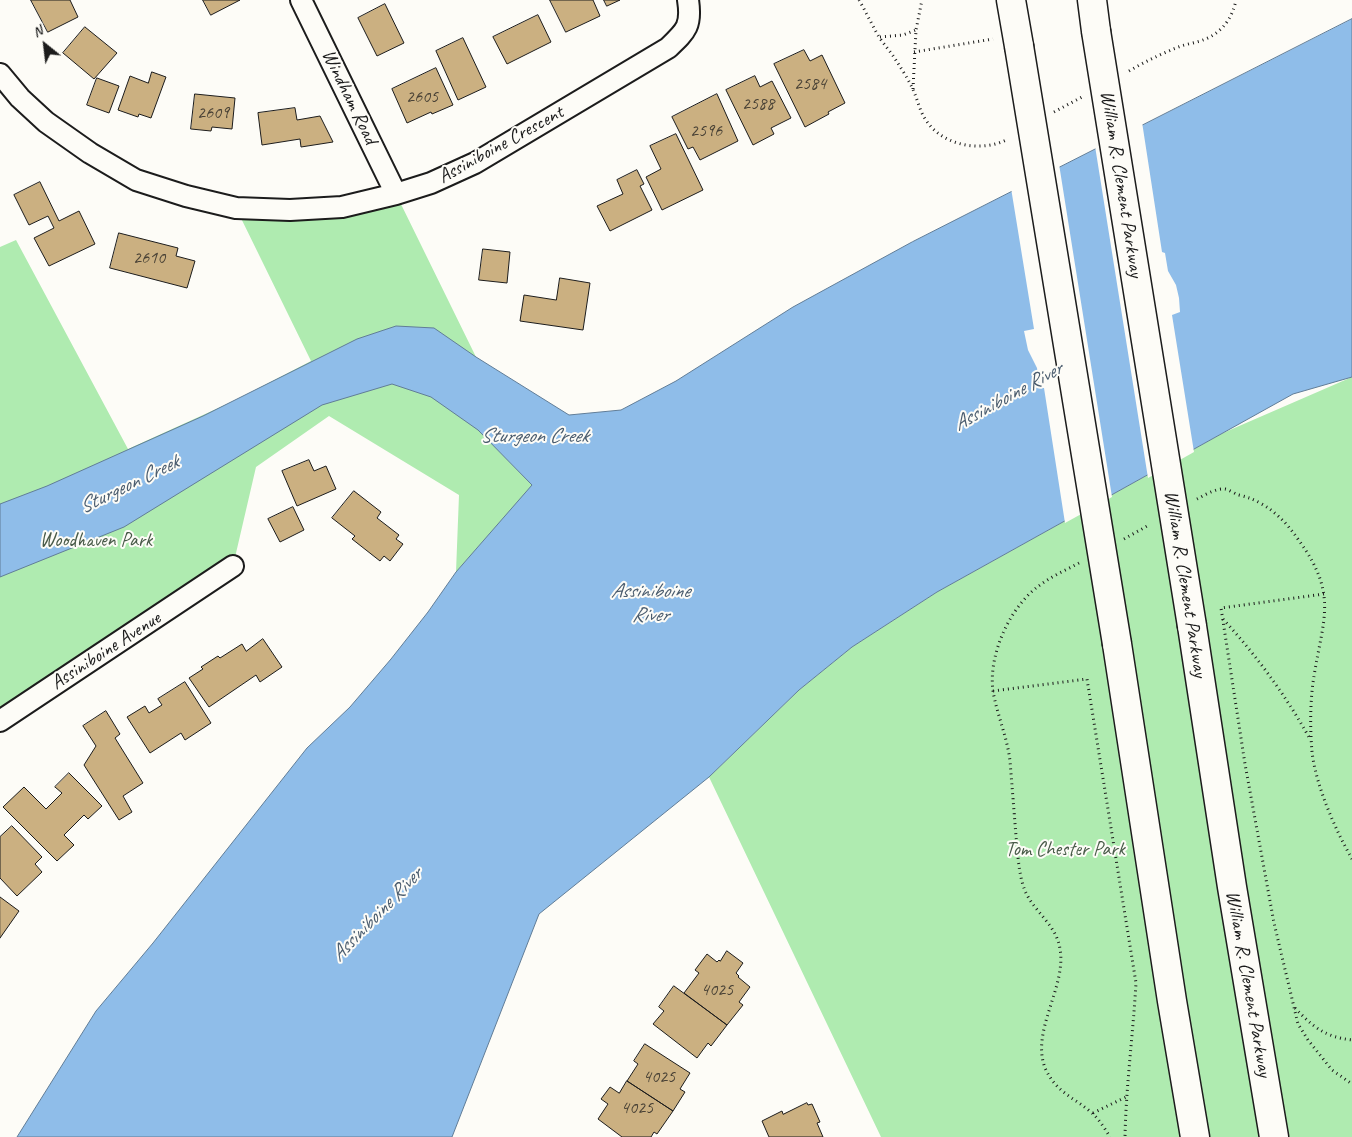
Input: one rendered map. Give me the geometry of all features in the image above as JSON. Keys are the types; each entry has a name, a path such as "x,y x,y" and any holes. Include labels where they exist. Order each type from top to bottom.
{"main road":[{"path":"1011,0 1006,42 1117,644 1172,1001 1196,1137"},
{"name":"William R. Clement Parkway","path":"1092,0 1232,887 1274,1137"}],"street":[{"name":"Windham Road","path":"301,0 396,194"},
{"name":"Assiniboine Crescent","path":"0,74 20,98 46,122 90,153 136,180 186,196 236,208 290,210 342,207 396,194 431,183 474,163 668,48 680,37 689,24 688,0"},
{"name":"Assiniboine Avenue","path":"0,721 233,566"}],"path":[{"path":"860,0 880,37 913,89 926,120 934,129 951,140 985,147 999,143 1016,134"},
{"path":"913,89 916,30 922,0"},
{"path":"1128,71 1169,51 1212,36 1222,29 1229,20 1236,0"},
{"path":"880,37 891,38 916,30"},
{"path":"914,52 1006,42"},
{"path":"1051,114 1085,95"},
{"path":"1324,594 1221,608 1245,764 1274,923 1298,1024 1332,1070 1352,1084"},
{"path":"1223,619 1248,646 1270,676 1312,741"},
{"path":"993,691 1087,679 1136,983 1124,1137"},
{"path":"1294,1008 1313,1027 1332,1037 1352,1040"},
{"path":"1093,1113 1126,1097"}],"green space":[{"name":"Woodhaven Park","path":"396,194 498,399 479,430 533,486 456,572 459,495 329,416 256,467 233,566 0,721 0,247 16,240 128,449 236,400 311,361 236,208"},
{"name":"Tom Chester Park","path":"1352,377 1352,1137 881,1137 709,777 799,690 852,647 937,592 1223,433"}],"water":[{"name":"Assiniboine River","path":"1352,19 1352,377 1293,394 937,592 852,647 799,690 709,777 539,914 452,1137 17,1137 96,1011 153,943 307,748 350,707 428,612 456,572 532,485 478,430 431,397 392,384 322,405 124,527 0,577 0,504 47,486 203,416 357,339 396,326 434,328 476,357 569,415 621,410 676,381 793,307 912,242"}],"pier":[{"path":"1142,122 1162,252 1165,253 1168,271 1176,285 1179,298 1180,312 1172,315 1194,452 1148,478 1095,146"},
{"path":"1059,164 1112,497 1065,523 1044,388 1040,388 1037,368 1028,350 1024,331 1034,329 1011,188"}],"building":[{"path":"31,0 70,0 78,17 48,32"},
{"path":"203,0 240,0 211,15"},
{"path":"550,0 593,0 600,16 566,32"},
{"path":"604,0 620,0 607,6"},
{"path":"385,4 404,43 377,56 358,18"},
{"path":"538,15 551,42 507,64 493,37"},
{"path":"85,27 117,53 94,79 63,53"},
{"path":"463,38 486,87 458,100 436,51"},
{"path":"804,50 810,61 822,55 845,103 805,127 774,64"},
{"path":"436,68 453,105 407,123 392,89"},
{"path":"152,72 166,77 151,118 139,114 138,117 118,110 130,76 148,83"},
{"path":"755,76 760,87 772,81 791,118 771,128 774,134 753,145 726,90"},
{"path":"97,78 119,86 109,113 87,105"},
{"path":"195,94 235,98 232,129 212,127 211,131 191,129"},
{"path":"717,94 738,141 700,160 693,147 688,149 672,117"},
{"path":"295,108 297,120 320,116 333,142 301,147 300,139 262,145 258,113"},
{"path":"676,134 703,190 662,210 646,177 661,169 650,146"},
{"path":"637,170 644,184 640,186 652,210 610,231 597,206 623,194 617,180"},
{"path":"40,182 59,221 79,211 95,244 49,266 34,238 54,228 48,216 29,225 14,195"},
{"path":"119,233 178,248 176,256 195,261 187,288 110,268"},
{"path":"483,249 510,252 507,283 479,280"},
{"path":"560,278 590,283 583,330 520,321 524,295 556,300"},
{"path":"309,460 314,471 326,466 336,489 297,506 282,471"},
{"path":"354,491 381,512 377,518 399,535 396,539 403,544 390,561 384,556 380,561 352,539 355,536 332,518"},
{"path":"293,507 304,530 280,542 268,519"},
{"path":"263,639 282,667 260,682 256,675 209,707 189,678 203,669 201,667 218,656 220,658 242,644 246,651"},
{"path":"185,682 211,723 185,740 181,733 150,753 127,717 145,706 149,713 162,705 158,699"},
{"path":"106,711 120,734 115,738 143,783 123,796 132,812 119,820 84,765 96,746 83,726"},
{"path":"69,773 102,806 88,819 84,815 64,835 74,845 57,861 3,807 24,787 46,809 62,793 55,787"},
{"path":"12,826 42,857 35,864 42,872 17,896 0,878 0,837"},
{"path":"0,897 19,911 0,938"},
{"path":"727,951 743,963 736,973 750,987 739,1002 743,1005 727,1025 684,993 699,973 695,970 707,954 717,962 720,961"},
{"path":"674,986 727,1025 711,1046 708,1043 697,1058 653,1024 664,1011 659,1007"},
{"path":"645,1044 690,1073 680,1089 685,1092 673,1111 627,1081 638,1064 634,1061"},
{"path":"627,1081 673,1111 657,1134 654,1132 651,1137 622,1137 598,1119 608,1104 601,1099 610,1087 619,1093"},
{"path":"807,1103 808,1105 812,1104 820,1122 817,1123 823,1137 769,1137 762,1121 782,1111 783,1114"}],"water label":[{"name":"Sturgeon Creek","path":"534,436"},
{"name":"Sturgeon Creek","path":"129,485"}]}
